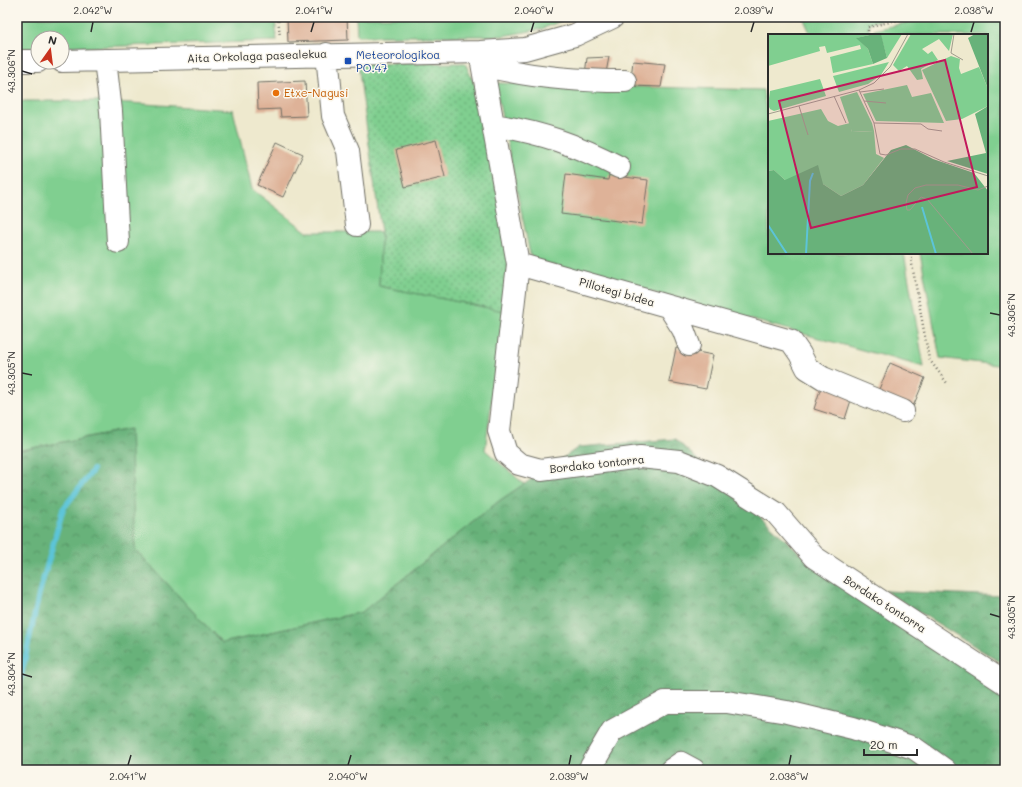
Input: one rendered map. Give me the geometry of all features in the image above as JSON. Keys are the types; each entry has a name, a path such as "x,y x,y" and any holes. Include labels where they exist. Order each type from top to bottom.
{"street":[{"name":"Aita Orkolaga pasealekua","path":"70,61 327,54 481,59 575,35 613,17"},
{"path":"327,54 333,116 348,151 357,225"},
{"path":"481,59 516,73 591,81 625,81"},
{"path":"481,59 518,264"},
{"path":"105,60 111,111 118,242"},
{"path":"17,61 30,61"},
{"path":"494,125 526,130 568,142 619,167"},
{"name":"Pillotegi bidea","path":"518,264 791,341 807,368 823,378 903,411"},
{"name":"Bordako tontorra","path":"518,264 499,431 506,453 519,464 541,470 640,457 679,461 717,476 776,513 814,557 1005,683"},
{"path":"669,307 683,329 689,345"},
{"path":"589,770 612,731 665,702 727,702 787,712 816,719 853,728 914,748 945,770"},
{"path":"671,770 681,763 694,770"}],"path":[{"path":"868,34 868,27 911,17"},
{"path":"910,254 929,359 947,383"}],"green space":[{"path":"17,17 275,17 277,41 70,48 70,30 30,30 30,49 17,50"},
{"path":"356,17 570,17 542,29 502,36 357,36"},
{"path":"803,17 891,17 869,23 869,34 811,34"},
{"path":"931,17 1005,17 1005,366 940,358 920,254 988,254 988,34 875,34 874,30"},
{"path":"465,63 483,103 509,261 504,311 379,286 381,232 358,64"},
{"path":"495,83 763,90 768,124 768,254 904,254 924,367 531,259"},
{"path":"17,101 101,101 233,110 252,189 307,232 381,232 379,286 504,311 485,450 524,484 499,501 362,612 222,643 135,549 129,429 17,451"},
{"path":"130,429 135,549 222,643 362,612 499,501 579,447 675,439 810,562 1005,688 1005,770 17,770 17,451"},
{"path":"885,591 1005,596 1005,665"}],"building":[{"path":"287,17 347,17 348,40 288,42"},
{"path":"609,57 605,78 585,75 587,58"},
{"path":"633,61 665,64 661,87 630,86"},
{"path":"305,81 307,116 281,117 280,109 258,110 257,83"},
{"path":"436,140 445,177 405,187 396,150"},
{"path":"277,142 303,154 283,197 257,185"},
{"path":"566,174 608,180 609,175 648,180 642,224 561,214"},
{"path":"676,348 713,355 706,389 669,382"},
{"path":"890,363 925,378 912,409 877,394"},
{"path":"822,384 853,394 845,419 814,409"}],"waterway":[{"path":"17,696 39,594 63,509 93,470"}],"place":[{"name":"Meteorologikoa PO.47","path":"348,61"},
{"name":"Etxe-Nagusi","path":"276,93"}]}
